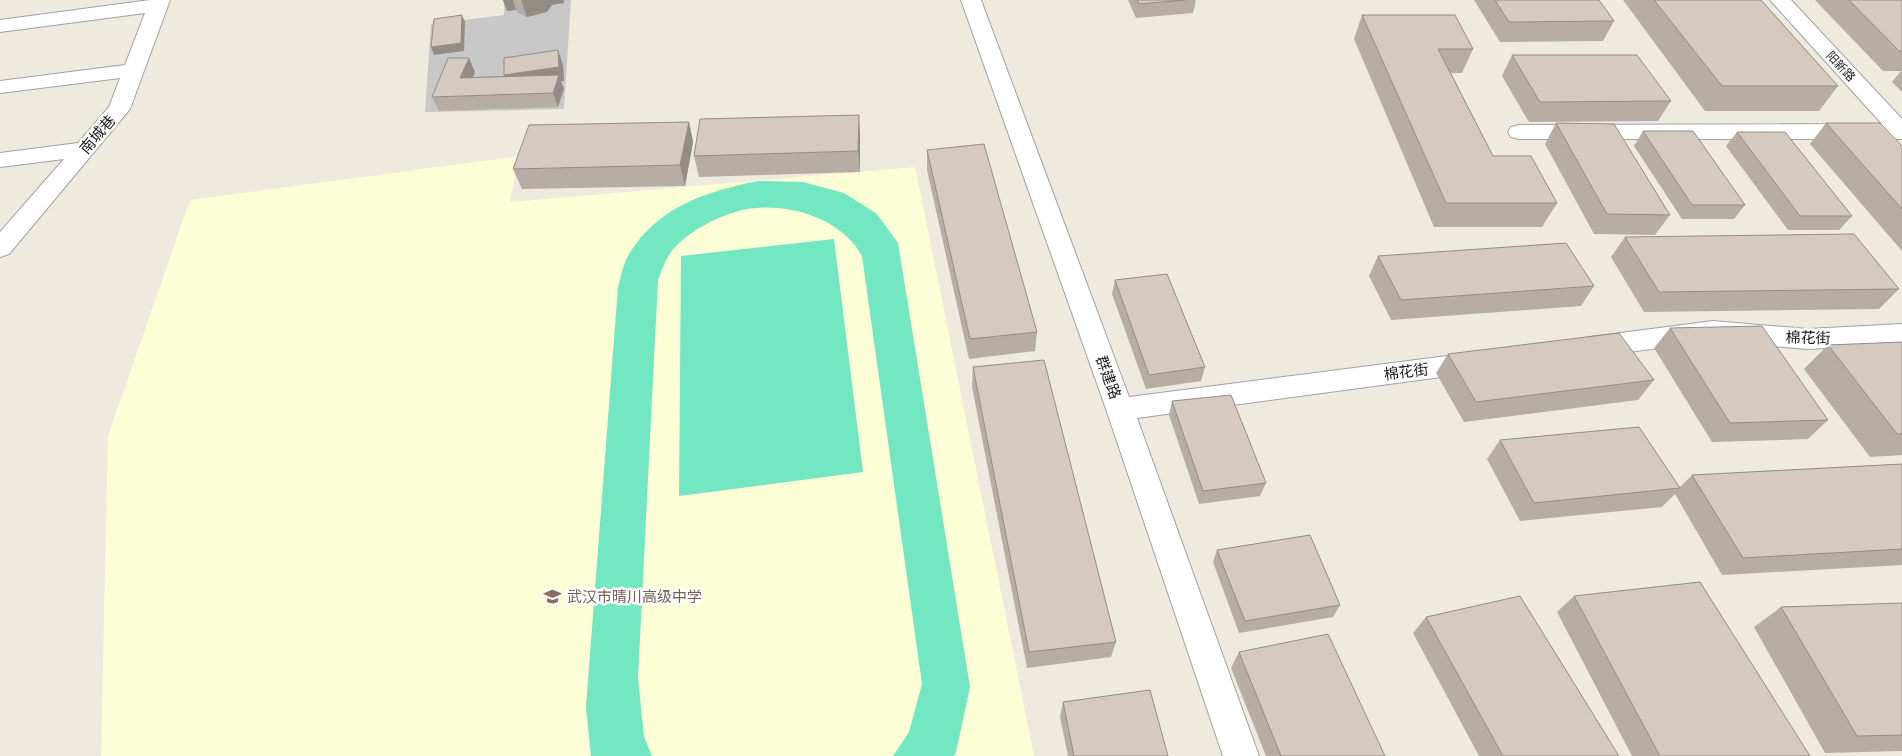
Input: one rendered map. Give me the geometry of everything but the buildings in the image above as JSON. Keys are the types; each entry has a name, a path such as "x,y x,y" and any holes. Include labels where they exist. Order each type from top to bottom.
{"street":[{"name":"群建路","path":"971,0 1120,408 1241,756"},
{"name":"阳新路","path":"1780,0 1902,132"},
{"path":"0,26 159,3"},
{"name":"南城巷","path":"3,240 119,109 159,3"},
{"path":"0,87 134,70"},
{"path":"1519,132 1902,132"},
{"path":"0,160 85,149"},
{"name":"棉花街","path":"1565,351 1713,332 1808,339 1902,334"},
{"name":"棉花街","path":"1120,408 1506,358"}],"shaded area":[{"path":"504,0 571,0 564,109 425,112 431,24 504,15"},
{"name":"武汉市晴川高级中学","path":"519,156 510,202 915,167 1034,756 101,756 108,436 190,200"}],"green space":[{"path":"758,181 803,182 844,193 877,214 898,243 970,687 954,756 893,756 909,732 922,684 862,256 852,242 839,230 823,221 788,209 752,208 719,218 682,240 665,262 658,280 638,678 644,737 652,756 591,756 586,707 618,287 622,270 629,254 641,238 654,224 669,213 702,196"},
{"path":"834,239 863,472 679,496 681,256"}],"place":[{"name":"武汉市晴川高级中学","path":"553,596"}]}
